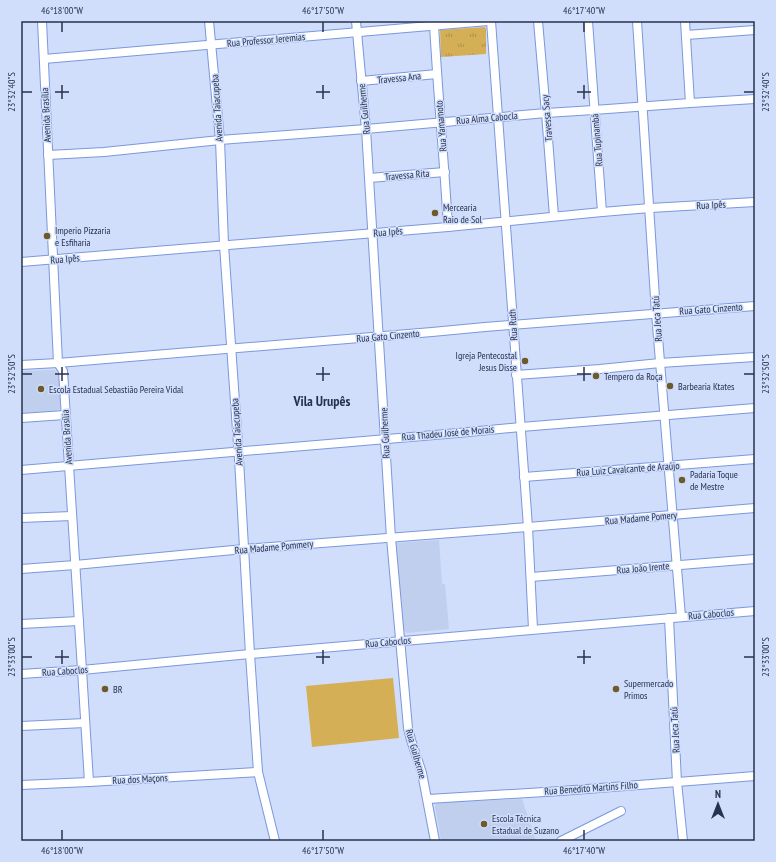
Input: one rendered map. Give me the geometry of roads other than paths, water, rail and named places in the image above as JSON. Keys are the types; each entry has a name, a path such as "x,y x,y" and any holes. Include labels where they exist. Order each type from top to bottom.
{"street":[{"name":"Avenida Brasília","path":"42,21 58,363 62,372 69,466 89,782"},
{"name":"Avenida Taiacupeba","path":"210,21 220,140 224,245 232,349 258,772 275,841"},
{"name":"Rua Guilherme","path":"356,21 366,129 391,538 408,728 422,773 435,841"},
{"name":"Rua Professor Jeremias","path":"44,59 490,21"},
{"name":"Rua Ruth","path":"490,21 499,117 516,375 521,427 533,629"},
{"name":"Travessa Sacy","path":"538,21 554,216"},
{"name":"Rua Tupinambá","path":"588,21 602,212"},
{"name":"Rua Jeca Tatú","path":"637,21 656,313 681,617"},
{"path":"685,21 690,103"},
{"name":"Rua Yamamoto","path":"434,26 448,227"},
{"path":"686,35 755,30"},
{"name":"Travessa Ana","path":"361,82 437,74"},
{"name":"Rua Alma Cabocla","path":"48,155 104,152 220,140 546,113 755,99"},
{"name":"Travessa Rita","path":"369,178 445,172"},
{"name":"Rua Ipês","path":"21,262 448,227 650,208 755,202"},
{"name":"Rua Gato Cinzento","path":"21,365 232,349 513,324 755,306"},
{"path":"516,375 755,357"},
{"name":"Rua Thadeu José de Morais","path":"21,470 755,408"},
{"path":"21,418 65,415"},
{"name":"Rua Luiz Cavalcante de Araújo","path":"524,477 755,459"},
{"name":"Rua Madame Pomery","path":"528,527 755,508"},
{"path":"21,518 72,516"},
{"name":"Rua Madame Pommery","path":"21,569 244,549 528,527"},
{"name":"Rua João Irente","path":"531,577 755,559"},
{"name":"Rua Caboclos","path":"21,674 82,670 533,629 755,611"},
{"name":"Rua Jeca Tatú","path":"669,618 677,782 683,841"},
{"path":"21,624 79,621"},
{"path":"21,726 85,723"},
{"name":"Rua dos Maçons","path":"21,785 258,772"},
{"name":"Rua Benedito Martins Filho","path":"428,799 755,776"},
{"path":"561,841 621,811"}],"place":[{"name":"Mercearia Raio de Sol","path":"435,213"},
{"name":"Imperio Pizzaria e Esfiharia","path":"47,236"},
{"name":"Igreja Pentecostal Jesus Disse","path":"525,361"},
{"name":"Tempero da Roça","path":"596,376"},
{"name":"Barbearia Ktates","path":"670,386"},
{"name":"Escola Estadual Sebastião Pereira Vidal","path":"41,389"},
{"name":"Padaria Toque de Mestre","path":"682,480"},
{"name":"BR","path":"105,689"},
{"name":"Supermercado Primos","path":"616,689"},
{"name":"Escola Técnica Estadual de Suzano","path":"484,824"}],"district":[{"name":"Vila Urupês","path":"322,401"}]}
